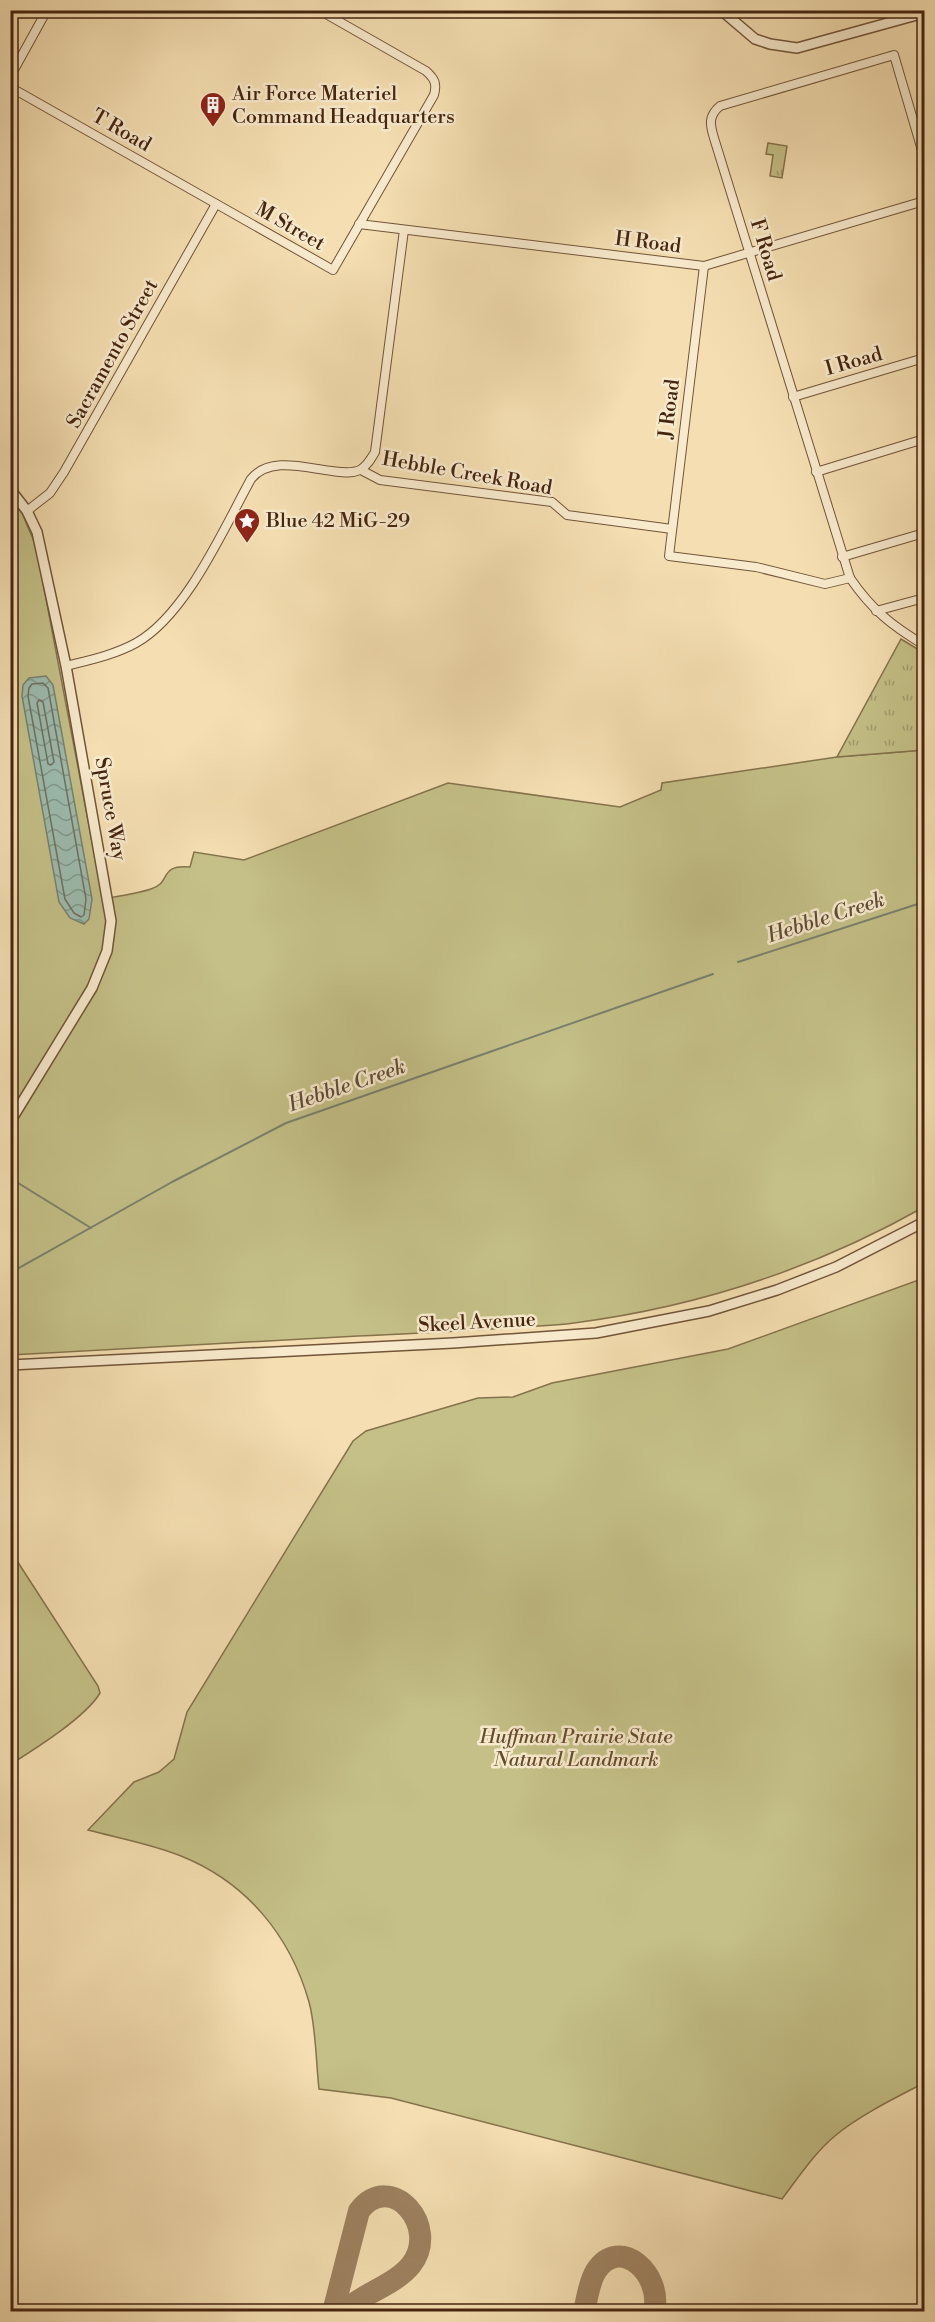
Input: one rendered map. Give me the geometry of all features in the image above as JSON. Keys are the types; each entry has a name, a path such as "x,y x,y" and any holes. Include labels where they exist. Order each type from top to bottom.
{"street":[{"path":"10,77 47,10"},
{"path":"319,10 426,72 432,76 436,86 434,95 359,224"},
{"path":"721,10 755,39 783,47 797,48 924,13"},
{"name":"F Road","path":"850,578 710,124 711,117 720,106 894,55 924,157"},
{"name":"T Road","path":"10,87 216,204"},
{"name":"H Road","path":"359,224 704,266 924,201"},
{"name":"M Street","path":"216,204 333,270 359,224"},
{"name":"Sacramento Street","path":"27,511 50,493 64,472 216,204"},
{"path":"66,666 117,653 157,629 191,586 251,479 259,470 277,465 349,473 361,470 370,462 375,452 404,230"},
{"name":"J Road","path":"704,266 669,556 756,567 825,584 850,578"},
{"name":"I Road","path":"793,397 924,358"},
{"path":"816,472 924,440"},
{"name":"Hebble Creek Road","path":"361,470 380,480 552,502 567,515 672,529"},
{"name":"Spruce Way","path":"10,489 27,511 37,532 66,666 111,921 107,951 92,988 10,1122"},
{"path":"842,557 924,533"},
{"path":"850,578 876,611 893,626 924,645"},
{"path":"876,611 924,598"},
{"name":"Skeel Avenue","path":"10,1365 596,1334 709,1311 777,1290 836,1267 924,1222"}],"green space":[{"path":"768,143 787,146 782,178 770,176 773,155 766,154"},
{"path":"11,497 22,513 36,546 103,899 157,886 173,868 190,867 194,852 244,860 448,783 620,807 661,790 662,783 837,757 924,750 924,1207 841,1249 755,1282 665,1307 620,1316 549,1325 11,1355"},
{"path":"901,639 924,653 924,750 837,757"},
{"name":"Huffman Prairie State Natural Landmark","path":"924,1278 924,2083 867,2113 836,2135 814,2157 782,2199 391,2098 319,2089 309,2002 290,1955 262,1914 226,1880 204,1867 158,1848 88,1830 134,1782 159,1772 174,1759 187,1712 353,1441 366,1431 478,1398 513,1397 552,1383 728,1349"},
{"path":"10,1550 98,1686 100,1693 72,1722 11,1764"}],"water":[{"path":"46,676 53,685 92,899 89,919 84,924 70,918 59,902 22,696 23,685 29,678"}],"waterway":[{"name":"Hebble Creek","path":"738,962 924,902"},
{"name":"Hebble Creek","path":"10,1273 172,1182 286,1123 713,974"},
{"path":"10,1178 91,1228"}],"taxiway":[{"path":"333,2312 359,2211 372,2200 385,2196 397,2200 408,2208 416,2220 420,2235 419,2250 411,2265 404,2272 343,2312"},
{"path":"584,2312 590,2285 596,2271 605,2261 616,2257 627,2258 637,2263 646,2272 655,2298 654,2312"}],"place":[{"name":"Air Force Materiel Command Headquarters","path":"213,128"},
{"name":"Blue 42 MiG-29","path":"247,544"}]}
